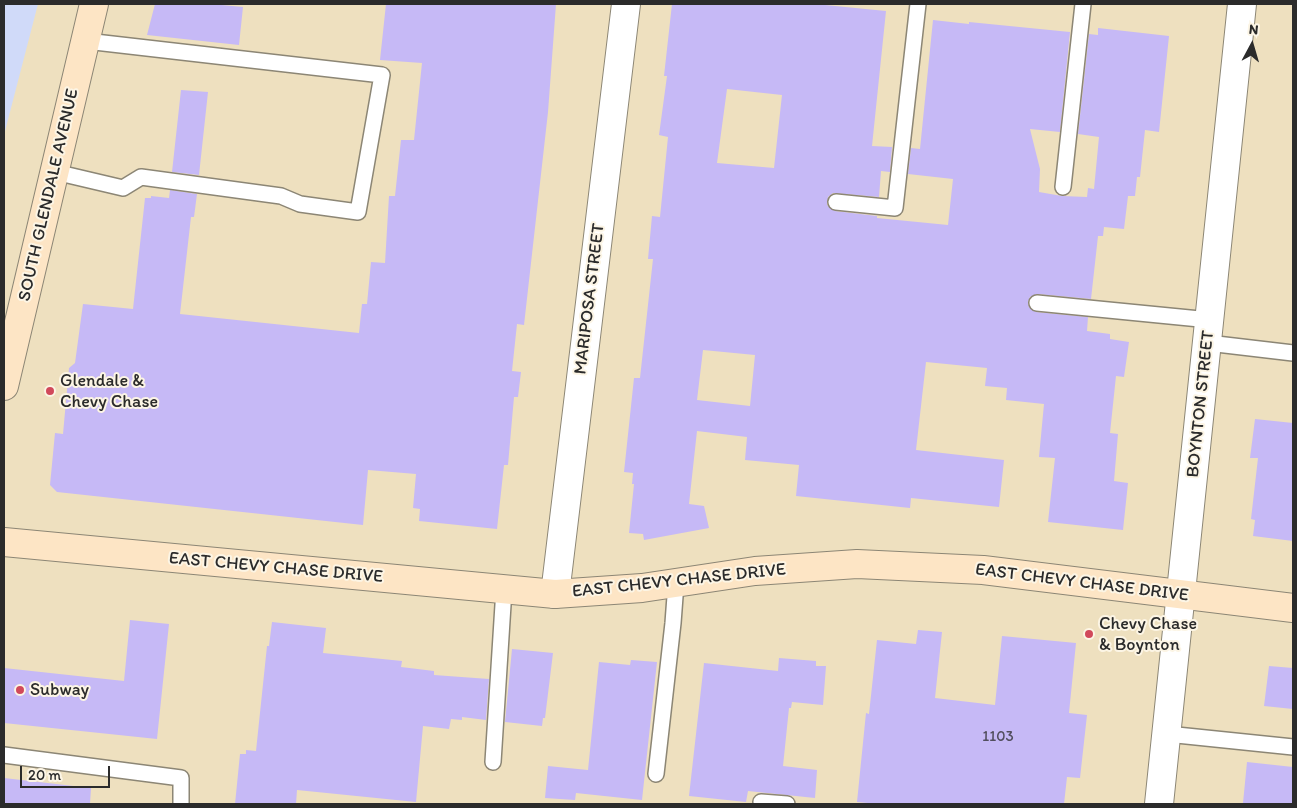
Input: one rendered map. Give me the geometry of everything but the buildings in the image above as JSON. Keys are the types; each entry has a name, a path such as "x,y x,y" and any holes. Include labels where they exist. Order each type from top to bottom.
{"main road":[{"name":"SOUTH GLENDALE AVENUE","path":"4,386 94,4"},
{"name":"EAST CHEVY CHASE DRIVE","path":"4,542 555,594 642,588 755,571 857,564 983,570 1293,608"}],"street":[{"name":"MARIPOSA STREET","path":"555,594 626,4"},
{"name":"BOYNTON STREET","path":"1159,804 1242,4"}],"lane":[{"path":"836,202 895,208 918,4"},
{"path":"1063,187 1084,4"},
{"path":"55,172 123,188 141,177 281,196 300,204 358,212 382,75 86,41"},
{"path":"1037,303 1209,332 1293,353"},
{"path":"656,774 676,583"},
{"path":"492,762 504,589"},
{"path":"1167,734 1293,747"},
{"path":"4,755 181,778 181,804"},
{"path":"761,802 787,804"}],"shaded area":[{"path":"4,4 38,4 4,135"}],"place":[{"name":"Glendale & Chevy Chase","path":"50,391"},
{"name":"Chevy Chase & Boynton","path":"1089,634"},
{"name":"Subway","path":"20,690"}]}
